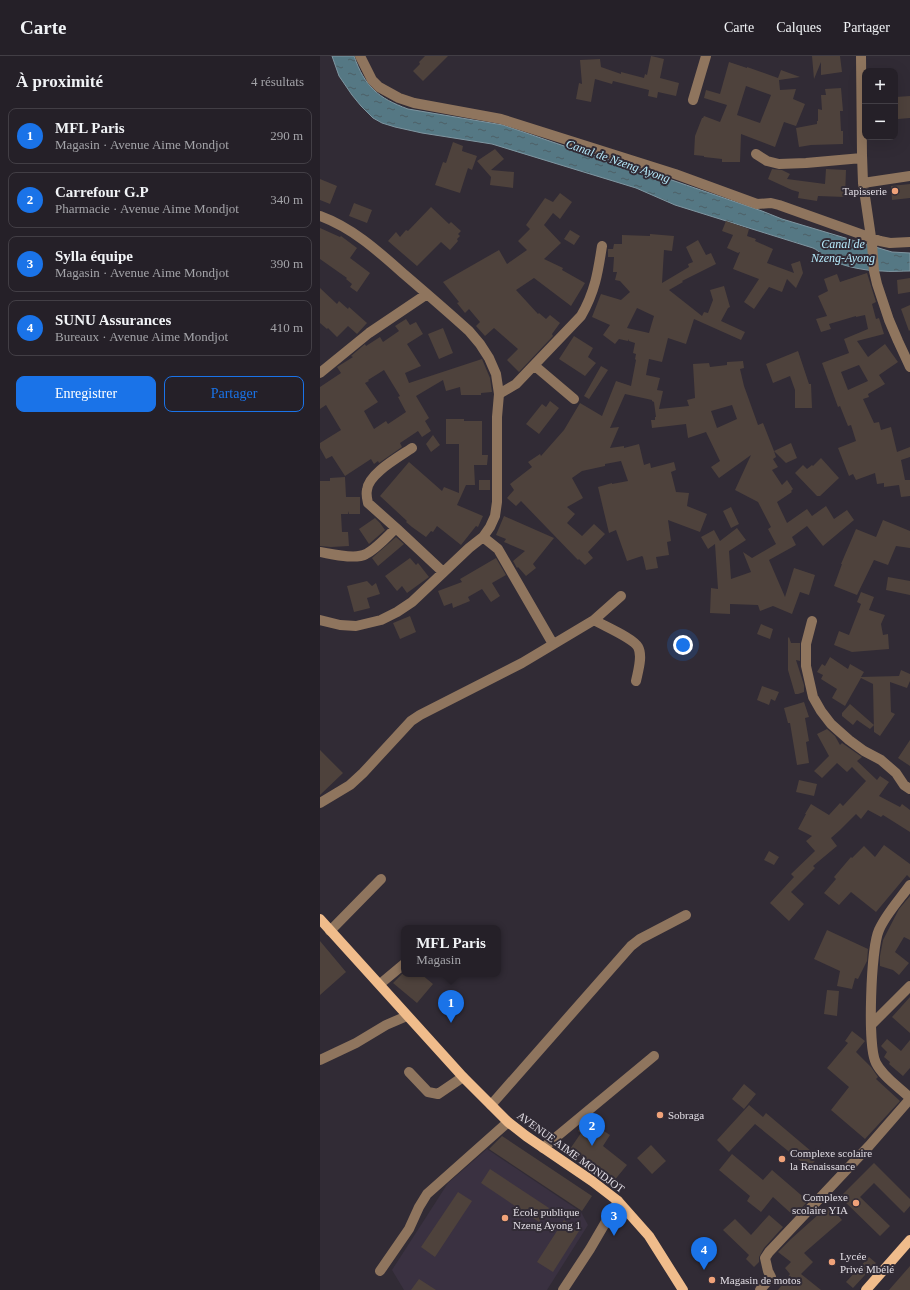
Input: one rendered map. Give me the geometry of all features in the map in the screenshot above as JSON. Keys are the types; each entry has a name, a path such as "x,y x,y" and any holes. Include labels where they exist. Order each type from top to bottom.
{"main road":[{"name":"AVENUE AIME MONDJOT","path":"320,919 463,1077 508,1122 618,1201 649,1236 682,1290"},
{"path":"866,1290 910,1240"}],"street":[{"path":"360,56 372,80 379,87 399,98 414,103 501,119 672,173 757,204 771,203 779,205 871,241 890,243 910,242"},
{"path":"694,100 706,56"},
{"path":"861,56 863,183 874,271 889,320 910,367"},
{"path":"756,154 767,161 778,164 862,158"},
{"path":"863,183 910,176"},
{"path":"320,216 336,223 360,237 469,331 489,358 496,374 499,394 497,417 497,502 495,516 483,537 412,602 397,612 381,620 356,626 340,625 320,620"},
{"path":"499,394 516,384 535,366 581,316 588,304 595,284 602,246"},
{"path":"320,373 369,333 427,294"},
{"path":"535,366 574,399"},
{"path":"412,448 374,476 366,490 368,503 443,572"},
{"path":"320,552 347,556 364,555 396,528"},
{"path":"483,537 498,548 553,644"},
{"path":"320,803 350,785 411,721 420,714 522,663 594,620 621,596"},
{"path":"594,620 633,641 638,647 640,659 636,681"},
{"path":"812,620 806,644 806,666 813,697 831,724 864,751 881,760 896,773 904,785 910,790"},
{"path":"330,931 381,879"},
{"path":"760,1290 771,1277 765,1258 769,1252 869,1146 910,1098 882,1072 875,1062 872,1050 871,1025 872,980 878,931 910,885"},
{"path":"491,1105 632,946 640,939 686,914"},
{"path":"380,984 401,966"},
{"path":"871,1025 910,986"},
{"path":"320,1060 356,1043 386,1025 407,1016"},
{"path":"543,1148 654,1056"},
{"path":"409,1072 428,1092 438,1094 463,1077"},
{"path":"380,1271 409,1229 427,1194 508,1122"},
{"path":"563,1290 590,1249 618,1201"}],"shaded area":[{"name":"École publique Nzeng Ayong 1","path":"487,1149 581,1212 588,1225 547,1290 404,1290 392,1270 448,1183"}],"water":[{"name":"Canal de Nzeng-Ayong","path":"332,56 354,56 363,76 374,90 388,100 408,109 503,125 657,175 782,219 892,252 910,253 910,271 876,271 849,267 829,259 813,248 675,205 636,188 492,144 422,133 382,123 373,118 352,95 339,76"}],"building":[{"path":"425,56 448,56 423,81 413,71"},
{"path":"651,56 664,59 660,78 679,83 676,96 658,92 657,98 648,96 649,90 613,81 612,84 595,79 591,102 576,99 579,83 582,84 580,60 600,59 601,67 621,74 621,72 644,78 645,74 647,75"},
{"path":"812,56 840,56 842,72 821,75 821,62 814,79"},
{"path":"729,62 778,78 781,70 800,77 779,80 780,90 796,89 793,99 805,104 796,126 784,122 775,147 741,134 740,162 722,162 722,159 694,155 695,136 702,118 704,116 720,122 727,105 704,98 706,90 720,94","holes":["746,86 771,95 760,123 737,115"]},
{"path":"841,88 843,111 840,111 843,144 799,147 796,128 817,124 818,109 822,110 821,95 826,95 825,89"},
{"path":"910,96 910,118 898,119 898,97"},
{"path":"453,142 463,146 462,151 477,156 472,170 468,168 460,193 435,185 443,162 446,163"},
{"path":"495,149 504,159 491,170 514,172 513,188 490,185 491,177 477,161"},
{"path":"772,169 782,170 790,174 787,179 825,184 826,169 846,170 845,197 818,196 817,201 798,198 799,192 768,179"},
{"path":"320,179 337,186 330,204 320,200"},
{"path":"910,184 910,198 892,200 891,186"},
{"path":"560,193 572,202 560,219 553,213 544,225 561,243 544,259 563,268 562,270 585,283 571,306 534,278 516,290 538,314 539,313 546,319 550,315 560,323 552,334 553,336 519,372 507,360 518,349 494,328 485,336 476,326 480,322 469,309 465,313 457,303 459,302 443,282 499,250 507,264 527,250 518,241 530,229 526,225 545,198 553,202"},
{"path":"354,203 372,210 367,223 349,216"},
{"path":"431,207 449,224 451,222 461,231 458,234 460,236 457,239 458,241 450,250 441,242 417,266 388,241 396,232 400,237 406,230 408,231"},
{"path":"726,221 749,229 747,236 756,239 755,241 773,249 767,263 794,273 791,264 800,261 803,273 796,288 787,279 782,292 769,287 754,309 744,302 759,279 733,269 740,252 738,253 727,248 733,235 722,231"},
{"path":"320,228 340,237 341,236 357,248 350,258 370,273 357,292 350,287 352,284 346,279 347,278 320,259"},
{"path":"570,230 580,236 574,245 564,239"},
{"path":"650,234 674,236 672,251 664,250 662,283 689,267 688,264 693,262 686,247 698,240 706,255 711,253 716,264 682,281 683,282 669,290 702,316 704,312 708,313 713,300 710,290 724,286 730,307 721,321 745,332 741,340 694,319 686,344 668,338 662,362 649,359 646,375 660,378 657,390 663,391 659,409 689,406 687,400 695,398 693,364 709,363 710,367 727,365 727,362 743,361 744,368 740,369 744,386 758,425 763,423 776,457 773,459 778,467 772,470 782,485 787,480 793,489 791,491 792,492 777,502 787,523 807,509 812,516 826,506 834,519 847,510 854,520 823,546 807,526 792,537 796,545 769,560 785,597 794,568 815,575 809,595 800,592 792,614 773,606 760,611 758,605 730,604 730,614 710,613 711,588 718,589 715,544 708,549 701,537 714,530 720,541 737,528 746,540 729,551 731,579 751,572 743,552 752,558 776,544 768,529 771,527 758,502 735,490 751,455 719,478 711,467 720,461 706,432 688,438 686,424 652,428 651,420 655,420 656,417 654,402 652,400 625,394 610,428 619,427 610,448 624,446 624,448 639,444 644,465 650,463 651,468 674,462 676,470 671,472 676,492 689,493 687,506 707,514 700,532 668,520 671,541 667,542 669,555 656,557 658,568 646,570 642,556 627,561 616,530 609,533 598,487 628,481 621,461 582,471 572,478 583,498 567,507 575,514 567,523 582,536 594,524 605,534 588,552 593,558 585,565 579,559 578,560 521,501 516,506 507,498 514,490 510,484 532,467 528,462 540,454 541,456 564,430 580,403 602,416 616,381 631,386 636,360 636,354 633,353 635,343 629,341 629,339 628,341 619,339 615,344 603,335 610,325 592,317 601,294 621,300 630,292 620,281 615,280 617,272 613,272 614,257 608,257 608,249 613,249 614,244 622,244 622,235 650,236","holes":["637,308 654,316 649,333 627,328","732,405 737,419 717,428 711,411"]},
{"path":"867,273 876,302 872,304 876,319 879,318 884,334 857,341 868,357 885,344 898,362 879,375 885,384 868,394 869,397 863,399 874,423 879,422 881,430 891,427 897,452 910,447 910,457 901,460 905,480 910,480 910,496 901,497 899,485 884,487 884,483 877,484 875,473 856,480 853,474 849,476 838,448 856,441 851,425 848,426 840,406 838,407 822,363 849,353 844,339 868,329 865,315 856,316 829,324 831,329 821,332 816,319 827,316 818,296 828,291 824,279 837,274 840,282","holes":["859,365 868,381 848,390 841,372"]},
{"path":"910,278 910,292 898,294 897,280"},
{"path":"320,288 337,304 339,301 348,309 349,307 367,323 357,334 348,326 337,337 328,328 327,329 320,323"},
{"path":"910,305 910,330 909,331 901,309"},
{"path":"406,319 410,325 416,322 423,334 407,344 421,366 405,373 409,383 482,359 490,378 492,392 481,393 481,395 461,395 460,387 446,391 443,380 416,396 429,418 425,421 431,431 422,437 418,431 400,443 402,447 379,463 378,461 374,464 371,459 345,476 332,456 326,459 320,448 320,443 341,430 326,405 320,409 320,387 341,373 337,367 353,357 351,356 365,344 366,346 380,337 383,342 399,331 395,326","holes":["384,370 400,396 398,397 406,412 388,424 386,421 374,429 364,411 378,402 365,383"]},
{"path":"443,328 453,353 439,359 428,334"},
{"path":"574,336 593,348 588,357 596,363 585,376 559,359"},
{"path":"798,351 809,384 811,384 812,408 795,408 795,390 790,376 773,383 766,364"},
{"path":"601,366 608,370 589,399 584,396"},
{"path":"550,401 559,408 539,434 526,424 542,404 546,407"},
{"path":"446,419 482,421 482,455 488,455 487,465 474,465 475,485 466,485 457,505 483,516 478,527 476,526 461,545 437,526 433,532 431,531 426,537 406,522 407,521 380,496 409,462 442,491 444,487 459,493 459,444 446,444"},
{"path":"433,435 440,445 431,452 426,444"},
{"path":"791,443 797,458 786,463 774,451"},
{"path":"821,458 839,478 820,496 817,496 795,473 803,465 807,469 812,465 813,466"},
{"path":"345,477 346,497 360,497 360,514 349,514 348,511 348,514 341,514 342,532 348,532 349,546 320,546 320,481 330,481 330,478"},
{"path":"479,480 490,480 490,490 479,490"},
{"path":"731,507 739,524 731,528 723,511"},
{"path":"504,516 554,538 533,564 536,568 526,576 518,567 517,568 513,561 525,551 504,542 506,539 496,535"},
{"path":"375,518 385,530 369,544 359,529"},
{"path":"883,520 910,531 910,548 896,546 888,565 874,560 857,595 834,586 841,564 856,529 876,537"},
{"path":"396,537 404,544 378,566 372,558"},
{"path":"410,558 416,565 418,563 429,577 407,593 402,586 397,591 385,576"},
{"path":"496,558 506,575 492,583 500,596 491,602 482,589 468,597 470,601 453,608 452,603 444,606 438,591 462,582 460,579"},
{"path":"888,577 910,581 910,595 886,590"},
{"path":"367,581 372,586 376,583 380,594 367,598 370,608 354,612 347,586"},
{"path":"861,592 874,597 869,610 885,615 881,624 883,635 888,634 889,649 852,652 834,645 839,631 849,635 861,604 857,602"},
{"path":"410,616 416,632 400,639 393,623"},
{"path":"761,624 773,629 770,639 757,634"},
{"path":"789,637 791,643 800,643 800,661 796,660 804,685 804,692 798,694 795,694 788,670"},
{"path":"830,657 848,669 850,664 864,672 861,677 899,676 901,670 910,674 910,681 907,688 890,682 891,712 895,714 880,736 874,732 873,684 861,678 845,706 832,698 837,689 821,679 823,675 817,672 822,664 825,666"},
{"path":"762,686 779,692 775,701 771,699 769,705 757,700"},
{"path":"804,702 809,717 805,718 809,741 806,742 809,763 797,765 790,723 788,723 784,708"},
{"path":"850,704 874,725 870,729 857,720 853,725 842,716 842,713"},
{"path":"827,729 835,736 840,745 842,743 862,757 857,761 877,780 880,776 889,782 879,796 900,807 902,804 910,810 910,832 883,815 881,817 868,810 861,819 856,814 831,838 837,846 813,866 815,868 791,892 804,904 789,921 770,903 794,877 791,874 815,851 806,841 812,836 798,829 805,814 811,804 829,815 840,803 843,806 866,781 852,767 847,772 837,763 822,778 814,771 829,756 817,734"},
{"path":"910,740 910,766 898,758"},
{"path":"320,750 343,773 320,795"},
{"path":"799,780 817,784 814,796 796,792"},
{"path":"884,845 910,864 910,878 907,875 876,912 851,892 839,905 824,893 836,879 834,877 851,857 852,858 864,846 875,857"},
{"path":"769,851 779,857 774,865 764,860"},
{"path":"910,896 910,940 904,937 895,952 909,963 899,975 893,970 880,966 880,956 883,940 899,909"},
{"path":"827,930 868,949 867,961 858,979 855,978 852,989 837,986 840,971 814,959"},
{"path":"320,941 346,972 320,995"},
{"path":"401,975 401,977 425,977 433,984 417,1003 393,983"},
{"path":"827,990 839,991 837,1016 824,1014"},
{"path":"910,997 910,1033 892,1017"},
{"path":"852,1031 865,1041 856,1052 871,1067 878,1077 876,1079 900,1101 865,1139 831,1110 849,1087 827,1068 848,1043 845,1041"},
{"path":"887,1039 901,1051 910,1040 910,1068 903,1076 889,1064 890,1062 884,1057 887,1052 881,1046"},
{"path":"744,1084 756,1094 744,1109 732,1099"},
{"path":"749,1105 763,1117 766,1113 818,1157 809,1168 755,1124 729,1152 717,1140"},
{"path":"587,1120 610,1135 603,1146 627,1165 613,1182 570,1149 581,1133 578,1131"},
{"path":"502,1136 592,1196 582,1211 489,1149"},
{"path":"651,1145 666,1161 652,1174 637,1158"},
{"path":"732,1154 763,1180 772,1170 808,1201 794,1216 773,1197 761,1212 747,1201 750,1196 719,1170"},
{"name":"Complexe scolaire YIA","path":"874,1163 910,1199 910,1206 904,1213 874,1183 860,1197 890,1226 880,1236 840,1197"},
{"path":"490,1169 549,1208 539,1222 481,1183"},
{"path":"458,1192 472,1201 435,1257 421,1247"},
{"path":"829,1205 842,1220 804,1253 813,1262 801,1274 821,1290 778,1290 790,1274 785,1268 791,1262 778,1252"},
{"path":"769,1215 783,1227 764,1248 759,1257 759,1262 754,1267 746,1259 749,1255 723,1230 735,1219 751,1235"},
{"path":"564,1220 579,1231 553,1272 537,1262"},
{"path":"869,1257 876,1263 853,1288 846,1282"},
{"path":"910,1266 910,1290 889,1290"},
{"path":"419,1279 436,1290 411,1290"}],"place":[{"name":"Tapisserie","path":"895,191"},
{"name":"MFL Paris","path":"451,1023"},
{"name":"Sobraga","path":"660,1115"},
{"name":"Carrefour G.P","path":"592,1146"},
{"name":"Complexe scolaire la Renaissance","path":"782,1159"},
{"name":"Complexe scolaire YIA","path":"856,1203"},
{"name":"École publique Nzeng Ayong 1","path":"505,1218"},
{"name":"Sylla équipe","path":"614,1236"},
{"name":"Lycée Privé Mbélé","path":"832,1262"},
{"name":"SUNU Assurances","path":"704,1270"},
{"name":"Magasin de motos","path":"712,1280"}],"water label":[{"name":"Canal de Nzeng Ayong","path":"618,161"}]}
